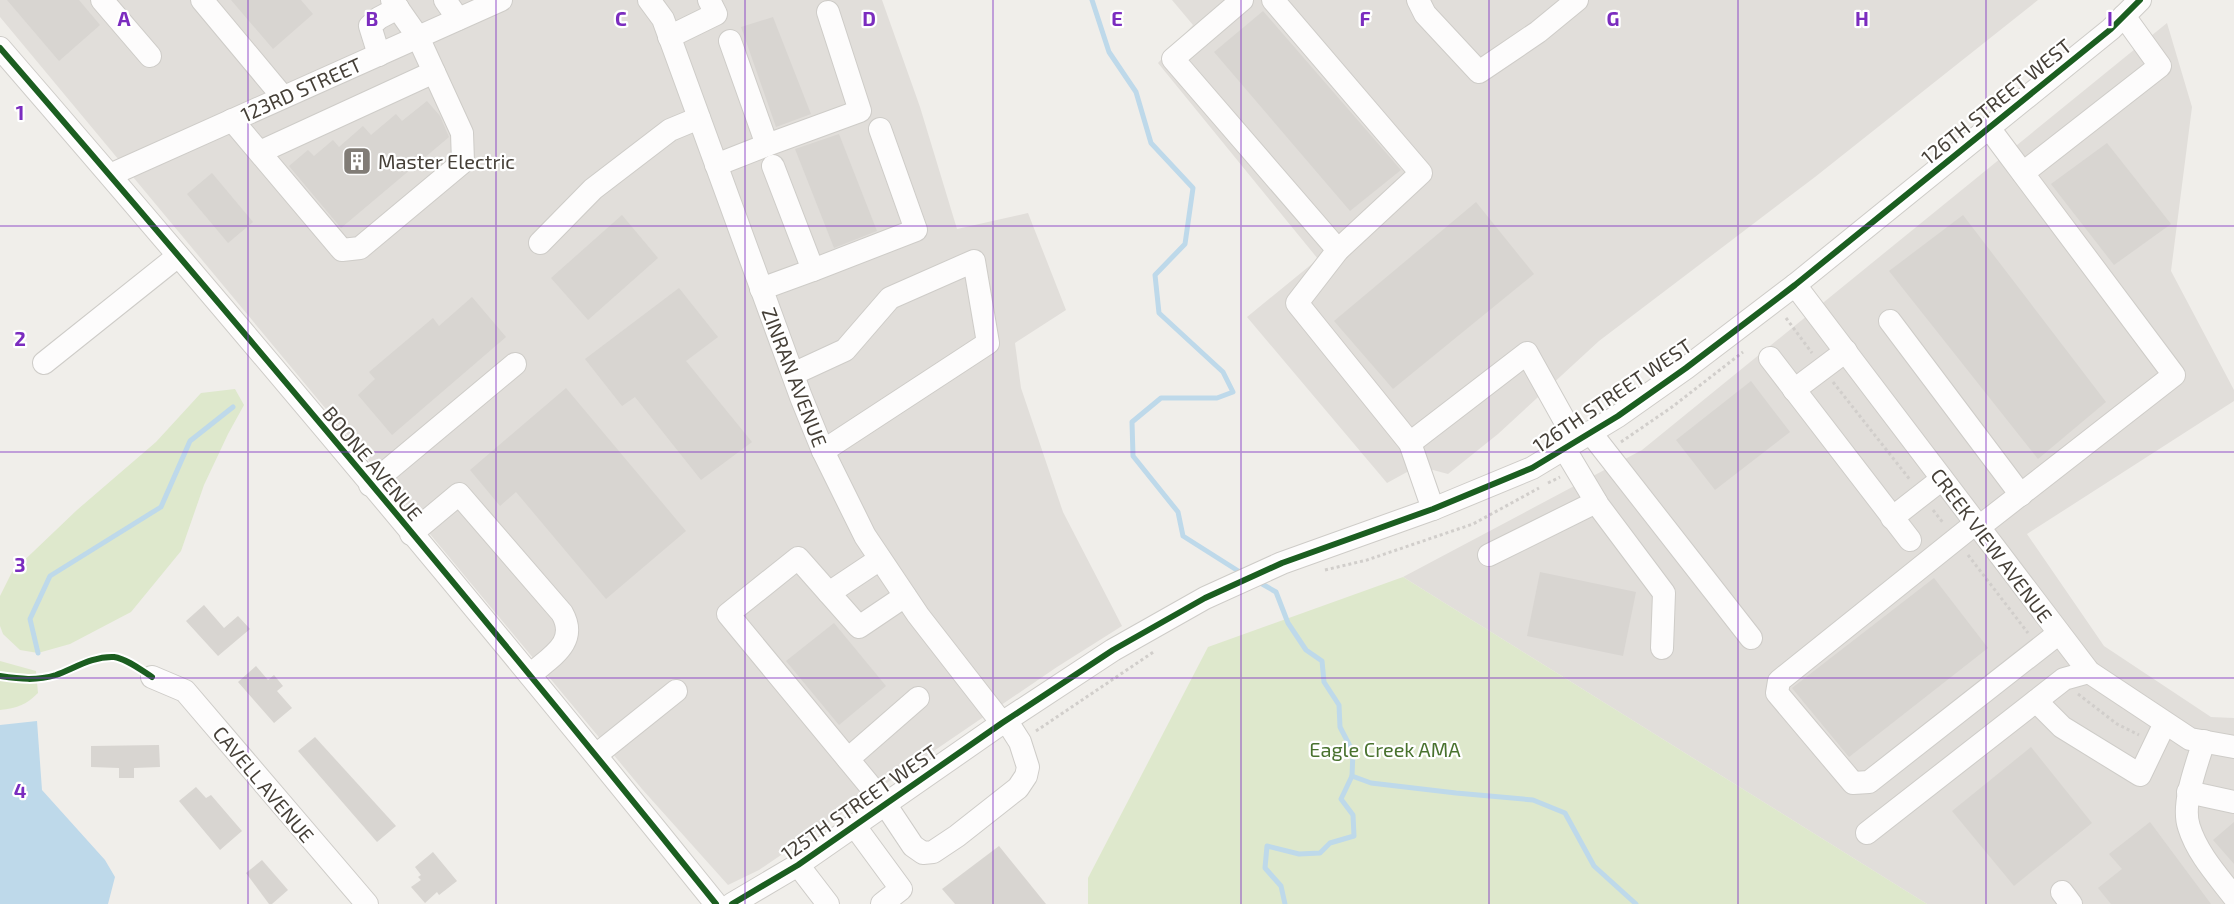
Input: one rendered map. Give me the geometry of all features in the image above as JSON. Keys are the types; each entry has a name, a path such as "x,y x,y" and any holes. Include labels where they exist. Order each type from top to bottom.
{"street":[{"path":"102,0 150,56"},
{"path":"202,0 284,97"},
{"path":"445,0 458,20"},
{"name":"ZINRAN AVENUE","path":"649,0 663,19 761,289 823,451 865,536 905,596 1020,742 1028,767 1026,776 1018,788 933,852 923,853 905,836 885,804"},
{"path":"669,38 716,14 709,0"},
{"path":"1242,0 1173,59 1338,250"},
{"path":"1273,0 1421,173 1338,250 1297,303 1410,443 1433,509"},
{"path":"1418,0 1425,14 1479,72 1538,32 1577,0"},
{"name":"126TH STREET WEST","path":"1004,722 1113,650 1205,598 1282,563 1433,509 1532,468 1577,440 1686,368 1795,285 2111,29 2140,0"},
{"name":"123RD STREET","path":"110,175 497,2"},
{"path":"232,120 342,250 360,248 463,162 462,133 418,37 395,4 370,26 379,55"},
{"path":"716,165 770,156 860,111 828,12"},
{"path":"2023,173 2160,66 2124,16"},
{"path":"730,41 813,270"},
{"name":"BOONE AVENUE","path":"0,48 110,175 597,755 716,904"},
{"path":"260,152 434,72"},
{"path":"540,243 593,189 670,130 699,118"},
{"path":"1989,128 2174,375 1779,681 1777,693 1853,783 1869,782 2059,633"},
{"path":"761,289 916,230 880,129"},
{"path":"44,363 178,256"},
{"path":"793,374 845,350 890,298 974,261 988,343 823,451"},
{"name":"CREEK VIEW AVENUE","path":"1795,285 2089,672 2190,739 2234,747"},
{"path":"1890,321 2021,495"},
{"path":"1794,390 1846,351"},
{"path":"1410,443 1527,353 1577,440 1751,638"},
{"path":"1770,358 1910,540"},
{"path":"370,485 515,364"},
{"path":"1577,440 1596,502 1664,592 1662,648"},
{"path":"1893,518 1942,479"},
{"path":"411,534 459,494 547,595 562,613 568,631 562,647 530,675"},
{"path":"1489,555 1596,502"},
{"path":"885,804 728,614 798,558 859,627 905,596"},
{"path":"828,593 880,559"},
{"path":"1868,833 2064,679 2089,672"},
{"name":"CAVELL AVENUE","path":"152,677 185,691 367,904"},
{"path":"597,755 676,691"},
{"path":"848,759 918,698"},
{"path":"2036,701 2062,727 2140,774 2165,723"},
{"name":"125TH STREET WEST","path":"732,904 798,865 1004,722"},
{"path":"2204,741 2188,792 2188,825 2207,863 2234,897"},
{"path":"2188,792 2234,802"},
{"path":"854,825 902,889 882,904"},
{"path":"798,865 828,904"}],"shaded area":[{"path":"0,0 882,0 920,107 957,229 1028,213 1066,310 1015,343 1021,388 1063,512 1122,626 1057,667 759,870 728,885 642,789 0,17"},
{"path":"1172,0 2038,0 1815,177 1599,341 1498,434 1448,474 1418,466 1387,483 1247,317 1318,259 1158,63 1193,25"},
{"path":"2167,23 2192,107 2171,271 2234,390 2234,401 2027,534 2104,646 2211,717 2234,718 2234,904 1927,904 1403,577 1642,450"}],"green space":[{"path":"235,389 244,405 204,485 181,551 131,612 70,644 38,653 20,650 3,634 0,626 0,596 12,572 77,510 156,442 201,393"},
{"name":"Eagle Creek AMA","path":"1403,577 1927,904 1088,904 1088,878 1208,647"},
{"path":"0,661 36,671 38,693 21,705 0,710"}],"water":[{"path":"37,721 42,790 105,860 115,877 108,904 0,904 0,725"}],"building":[{"path":"7,0 79,0 100,25 59,61"},
{"path":"231,0 301,0 313,14 273,49"},
{"path":"1263,11 1401,170 1350,211 1214,52"},
{"path":"773,17 811,114 776,127 741,27"},
{"name":"Master Electric","path":"427,101 440,116 449,137 341,228 289,166 308,150 314,156 333,140 339,147 363,126 371,135 396,114 402,121"},
{"path":"839,134 877,231 834,248 795,149"},
{"path":"2107,143 2171,224 2114,265 2051,184"},
{"path":"212,173 253,222 228,243 187,194"},
{"path":"1476,202 1534,274 1393,389 1334,321"},
{"path":"622,215 658,258 588,320 551,278"},
{"path":"1963,215 2106,402 2038,459 1889,271"},
{"path":"679,288 718,337 686,361 752,442 701,480 635,397 622,406 585,359"},
{"path":"472,297 506,337 392,435 358,395 375,379 369,372 433,318 439,326"},
{"path":"1751,381 1790,432 1715,490 1676,440"},
{"path":"566,388 686,531 606,599 516,492 500,506 470,470"},
{"path":"1540,572 1636,592 1623,656 1527,636"},
{"path":"1934,578 1988,648 1849,757 1792,688"},
{"path":"204,605 224,628 238,616 250,629 218,656 186,621"},
{"path":"834,623 886,686 839,725 786,661"},
{"path":"256,666 268,680 274,675 283,686 277,691 292,708 274,723 238,682"},
{"path":"315,737 396,826 377,842 298,751"},
{"path":"159,745 160,767 134,768 134,778 119,778 119,768 91,767 91,746"},
{"path":"2031,747 2092,823 2014,886 1952,811"},
{"path":"196,787 206,798 211,795 242,831 220,850 179,801"},
{"path":"2150,822 2211,904 2111,904 2098,888 2122,869 2109,854"},
{"path":"2234,822 2234,864 2213,840"},
{"path":"999,846 1046,904 955,904 942,889"},
{"path":"433,852 457,881 439,895 437,892 425,903 411,887 421,880 418,877 421,875 415,867"},
{"path":"262,860 288,890 272,904 269,904 246,873"}],"waterway":[{"path":"1092,0 1109,52 1136,92 1151,143 1193,188 1185,244 1155,275 1159,313 1223,372 1233,392 1217,398 1161,398 1132,422 1133,456 1178,512 1183,536 1243,574"},
{"path":"38,653 30,619 50,576 161,507 190,441 233,407"},
{"path":"1257,581 1276,592 1288,623 1306,650 1322,661 1324,682 1339,705 1340,727 1353,752 1352,776 1341,799 1353,815 1354,836 1330,843 1320,853 1299,854 1267,846 1265,868 1281,886 1285,904"},
{"path":"1352,776 1371,783 1533,800 1565,813 1594,866 1636,904"}],"cycle path":[{"path":"732,904 798,865 1002,723 1113,650 1205,598 1282,563 1433,509 1532,468 1618,416 1686,368 1795,285 2111,29 2140,0"},
{"path":"0,48 362,473 716,904"},
{"path":"0,676 21,679 42,678 56,675 91,660 114,657 129,662 152,677"}],"place":[{"name":"Master Electric","path":"357,161"}]}
